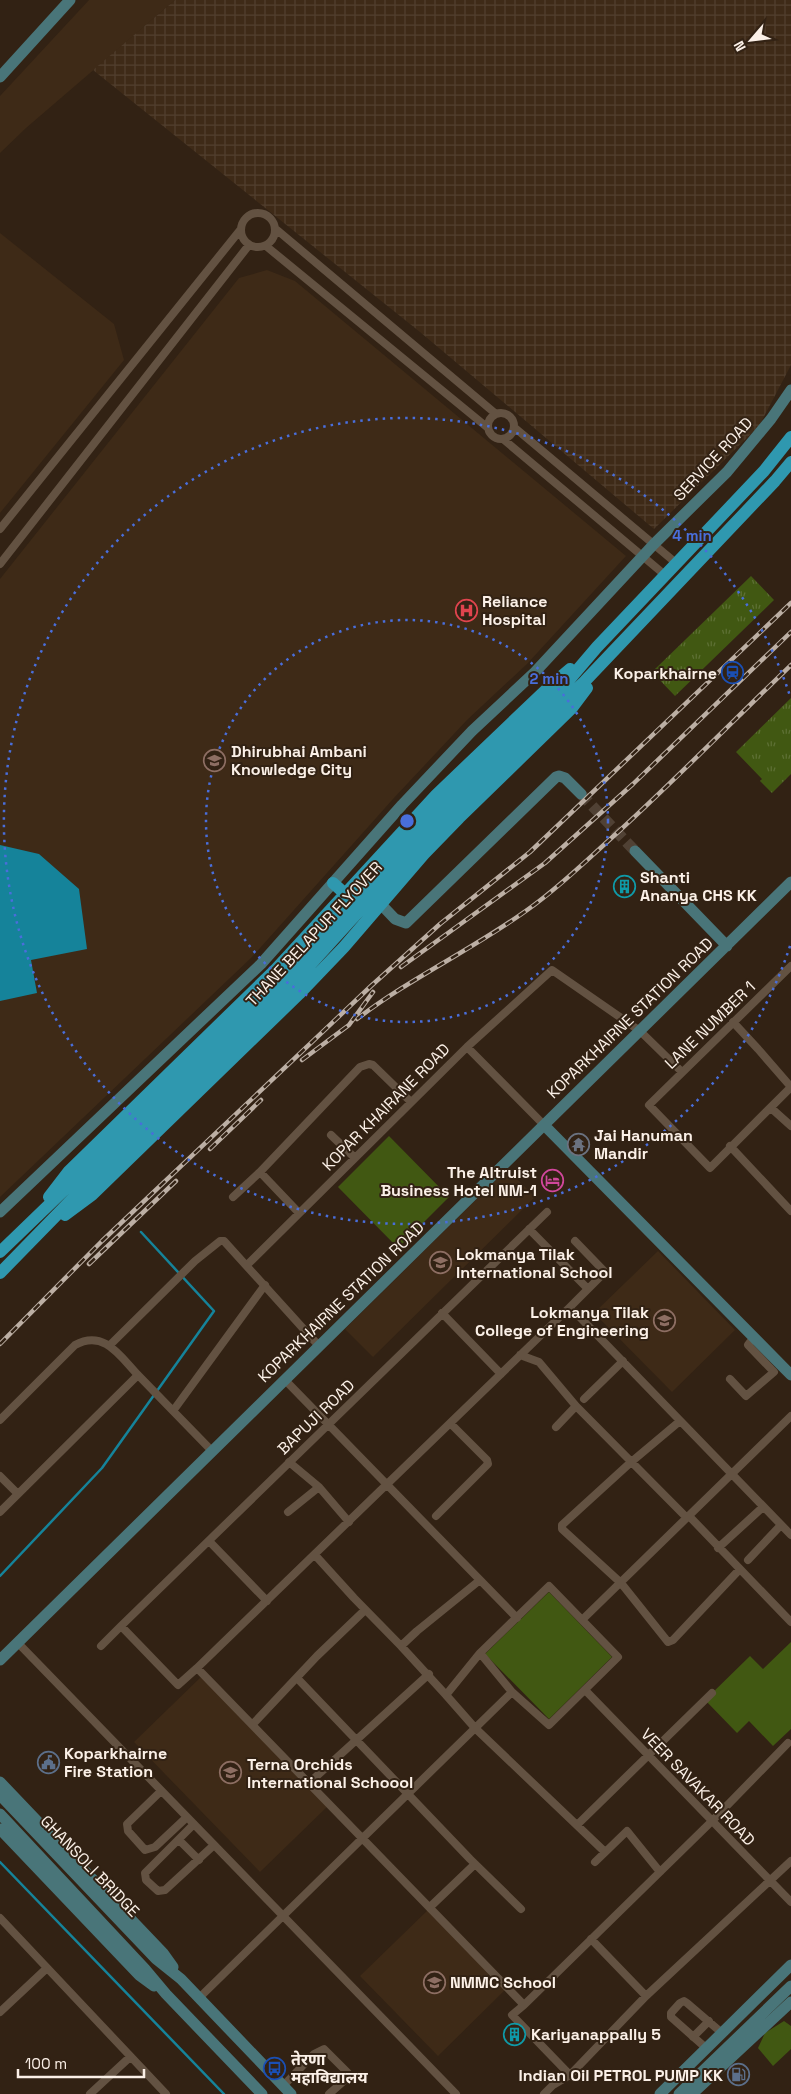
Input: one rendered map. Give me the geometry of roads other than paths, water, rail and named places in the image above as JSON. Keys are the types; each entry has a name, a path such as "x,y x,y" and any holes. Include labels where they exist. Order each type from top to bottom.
{"main road":[{"path":"561,697 598,647 764,471 791,437"},
{"path":"561,697 608,657 791,462"},
{"path":"26,1227 68,1171 275,970 436,795 550,686 598,647"},
{"path":"36,1237 92,1195 299,994 424,854 572,708 608,657"},
{"name":"THANE BELAPUR FLYOVER","path":"80,1183 291,986 449,812 561,697"},
{"path":"332,883 370,916"},
{"path":"0,1252 5,1243 80,1183"},
{"path":"0,1273 36,1237 80,1183"}],"street":[{"path":"0,77 70,0"},
{"path":"0,529 241,229 247,217 257,212 268,216 277,230 496,414 509,416 515,428 676,563"},
{"path":"241,229 242,238 254,247 266,246 273,240 277,230"},
{"path":"0,564 249,245"},
{"path":"266,246 488,428 495,438 503,439 510,436 515,428"},
{"name":"SERVICE ROAD","path":"0,1212 261,964 332,883 459,745 535,672 654,544 728,472 771,419 791,390"},
{"path":"488,428 490,420 496,414"},
{"path":"503,439 665,575"},
{"path":"343,871 396,919 406,923 556,778 562,776 581,794"},
{"path":"635,850 727,946"},
{"name":"KOPARKHAIRNE STATION ROAD","path":"0,1660 791,882"},
{"name":"LANE NUMBER 1","path":"730,1146 710,1168 649,1105 791,966"},
{"path":"467,1047 552,970 640,1031 682,1072"},
{"path":"733,1022 791,1087 730,1146 791,1210"},
{"name":"KOPAR KHAIRANE ROAD","path":"247,1264 467,1047 544,1125"},
{"path":"233,1197 365,1065 373,1065 411,1102"},
{"path":"771,1108 791,1126"},
{"path":"544,1125 754,1337 782,1369 746,1396 730,1379"},
{"path":"331,1135 355,1158"},
{"path":"260,1172 299,1213"},
{"name":"BAPUJI ROAD","path":"101,1646 547,1212"},
{"path":"529,1229 588,1289"},
{"path":"110,1345 195,1261 220,1241 224,1241 320,1346"},
{"path":"121,1626 178,1685 451,1424 606,1272 575,1241"},
{"path":"173,1411 265,1285"},
{"path":"570,1307 791,1535"},
{"path":"442,1313 501,1374"},
{"path":"0,1420 75,1345 83,1341 103,1341 110,1345 212,1451"},
{"path":"520,1355 539,1362 576,1406 615,1444 630,1463 688,1517 791,1622"},
{"path":"584,1399 623,1361"},
{"path":"0,1512 138,1375"},
{"path":"285,1380 516,1618"},
{"path":"556,1427 576,1406"},
{"path":"582,1620 791,1416"},
{"path":"680,1421 630,1463 561,1527 563,1532 621,1583 668,1642 739,1570"},
{"path":"436,1516 488,1464 488,1460 451,1424"},
{"path":"289,1462 319,1487 349,1522"},
{"path":"0,1476 18,1494"},
{"path":"288,1512 319,1487"},
{"path":"718,1548 763,1507"},
{"path":"748,1560 782,1526"},
{"path":"208,1541 267,1601"},
{"path":"315,1554 365,1610 429,1674 475,1728 605,1852"},
{"path":"401,1646 480,1580"},
{"path":"446,1695 480,1653 549,1586 618,1657 549,1725 512,1692 480,1653"},
{"path":"253,1724 365,1610"},
{"path":"18,1643 456,2094"},
{"path":"197,1668 524,2005"},
{"path":"309,1783 429,1674"},
{"path":"297,1678 356,1742 521,1909"},
{"name":"VEER SAVAKAR ROAD","path":"585,1690 791,1902"},
{"path":"199,1998 512,1692"},
{"path":"577,1825 712,1693"},
{"path":"570,2075 512,2015 712,1821 788,1743"},
{"path":"0,1782 163,1953 181,1979 287,2090 314,2054 324,2049 348,2073 346,2079 329,2094"},
{"path":"161,1791 127,1824 128,1831 145,1850 155,1847 187,1817"},
{"name":"GHANSOLI BRIDGE","path":"0,1795 156,1959 181,1979"},
{"name":"GHANSOLI BRIDGE","path":"0,1814 146,1969 166,1994"},
{"path":"194,1824 145,1873 146,1880 158,1891 165,1890 214,1845"},
{"path":"0,1829 139,1975 166,1994 262,2094"},
{"path":"595,1862 627,1831 660,1872"},
{"path":"179,1840 199,1860"},
{"path":"544,2094 553,2085 570,2075 646,1996 791,1861"},
{"path":"430,1907 475,1864"},
{"path":"0,1918 166,2094"},
{"path":"591,1939 646,1996"},
{"path":"660,2094 791,1965"},
{"path":"0,2012 47,1968"},
{"path":"692,2094 791,1986"},
{"path":"679,2094 791,2002"},
{"path":"722,2033 688,2003 680,2003 671,2013 671,2017 693,2037 726,2055"},
{"path":"693,2037 709,2021"},
{"path":"90,2094 130,2057"}],"water":[{"path":"0,845 39,854 79,889 87,949 31,960 37,993 0,1001"}],"waterway":[{"path":"0,1576 102,1468 214,1311 141,1232"},
{"path":"0,1862 224,2094"}],"tunnel":[{"path":"581,794 635,851"}],"railway":[{"path":"0,1344 102,1241 371,986 440,924 530,852 791,603"},
{"path":"401,967 545,863 633,784 791,632"},
{"path":"357,1019 400,989 513,920 556,888 661,792 791,665"},
{"path":"302,1060 349,1025 373,992"},
{"path":"210,1149 261,1100"},
{"path":"89,1264 176,1181"}],"place":[{"name":"Reliance Hospital","path":"466,610"},
{"name":"Koparkhairne","path":"733,673"},
{"name":"Dhirubhai Ambani Knowledge City","path":"215,760"},
{"name":"Shanti Ananya CHS KK","path":"624,886"},
{"name":"Jai Hanuman Mandir","path":"578,1144"},
{"name":"The Altruist Business Hotel NM-1","path":"553,1181"},
{"name":"Lokmanya Tilak International School","path":"440,1263"},
{"name":"Lokmanya Tilak College of Engineering","path":"665,1321"},
{"name":"Koparkhairne Fire Station","path":"48,1762"},
{"name":"Terna Orchids International Schoool","path":"231,1773"},
{"name":"NMMC School","path":"434,1982"},
{"name":"Kariyanappally 5","path":"515,2034"},
{"name":"तेरणा महाविद्यालय","path":"275,2068"},
{"name":"Indian Oil PETROL PUMP KK","path":"739,2075"}]}
